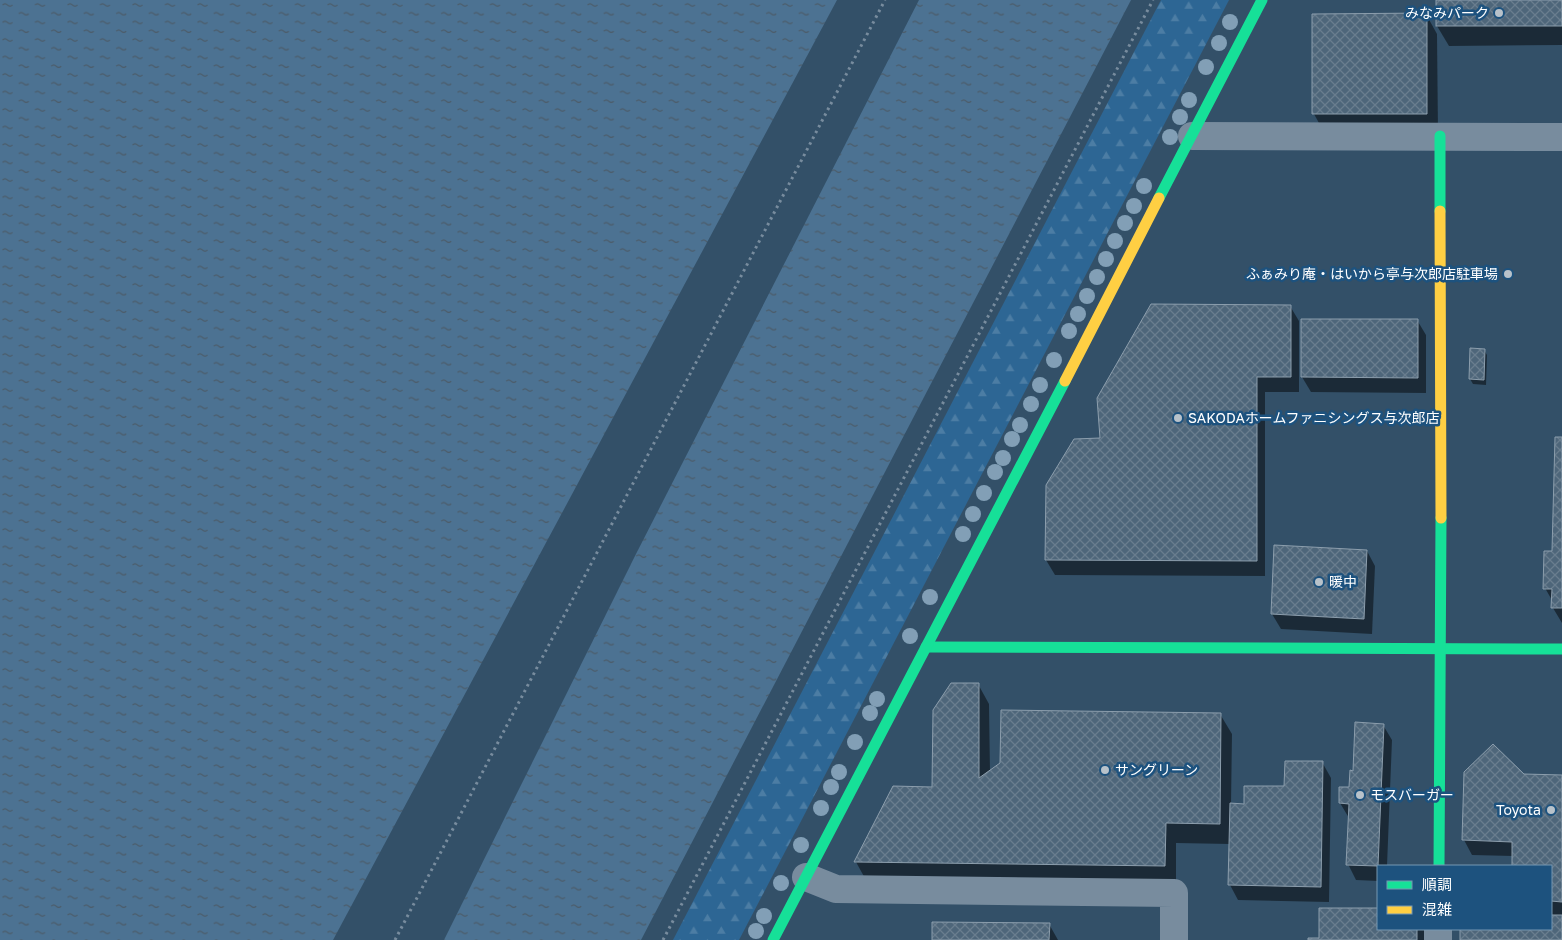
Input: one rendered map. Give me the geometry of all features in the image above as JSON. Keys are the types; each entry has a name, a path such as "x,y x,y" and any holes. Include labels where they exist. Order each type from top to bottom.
{"street":[{"path":"773,940 1262,0"},
{"path":"1192,136 1562,137"},
{"path":"1439,865 1441,648 1440,136"},
{"path":"926,647 1562,649"},
{"path":"806,877 836,889 1174,892 1174,940"}],"path":[{"path":"395,940 885,0"},
{"path":"663,940 1153,0"}],"green space":[{"path":"1161,0 1229,0 739,940 673,940"}],"water":[{"path":"0,0 837,0 333,940 0,940"},
{"path":"919,0 1131,0 641,940 444,940 636,554"}],"building":[{"name":"みなみパーク","path":"1436,0 1562,0 1562,26 1436,26"},
{"path":"1427,13 1427,114 1312,114 1312,14"},
{"name":"SAKODAホームファニシングス与次郎店","path":"1151,304 1291,305 1291,377 1257,377 1257,561 1045,560 1046,485 1074,439 1100,438 1097,398"},
{"path":"1301,319 1418,319 1418,378 1301,377"},
{"path":"1470,348 1485,349 1484,380 1469,379"},
{"path":"1555,437 1562,437 1562,608 1551,608 1552,589 1543,589 1544,551 1552,551"},
{"name":"暖中","path":"1274,545 1367,550 1364,619 1271,614"},
{"name":"サングリーン","path":"951,683 979,683 979,778 1000,763 1001,710 1221,713 1220,824 1166,823 1165,866 854,862 893,786 932,787 933,710"},
{"name":"モスバーガー","path":"1355,722 1384,724 1377,866 1346,865 1349,804 1339,803 1339,787 1349,787 1350,770 1353,771"},
{"path":"1493,744 1524,774 1562,775 1562,902 1552,901 1552,865 1512,865 1512,842 1462,840 1464,772"},
{"path":"1285,761 1323,761 1321,887 1228,885 1230,803 1244,804 1244,786 1284,786"},
{"path":"1319,908 1377,908 1377,930 1417,930 1417,940 1308,940 1308,938 1319,938"},
{"path":"1552,915 1562,915 1562,940 1460,940 1460,930 1552,930"},
{"path":"932,922 1050,923 1049,940 932,940"}],"traffic: fast":[{"path":"1159,198 1262,0"},
{"path":"1440,136 1440,211"},
{"path":"773,940 1065,381"},
{"path":"1439,865 1441,518"},
{"path":"926,647 1562,649"}],"traffic: slow":[{"path":"1065,381 1159,198"},
{"path":"1440,211 1441,518"}],"place":[{"name":"みなみパーク","path":"1499,13"},
{"name":"ふぁみり庵・はいから亭与次郎店駐車場","path":"1508,274"},
{"name":"SAKODAホームファニシングス与次郎店","path":"1178,418"},
{"name":"暖中","path":"1319,582"},
{"name":"サングリーン","path":"1105,770"},
{"name":"モスバーガー","path":"1360,795"},
{"name":"Toyota","path":"1551,810"}]}
